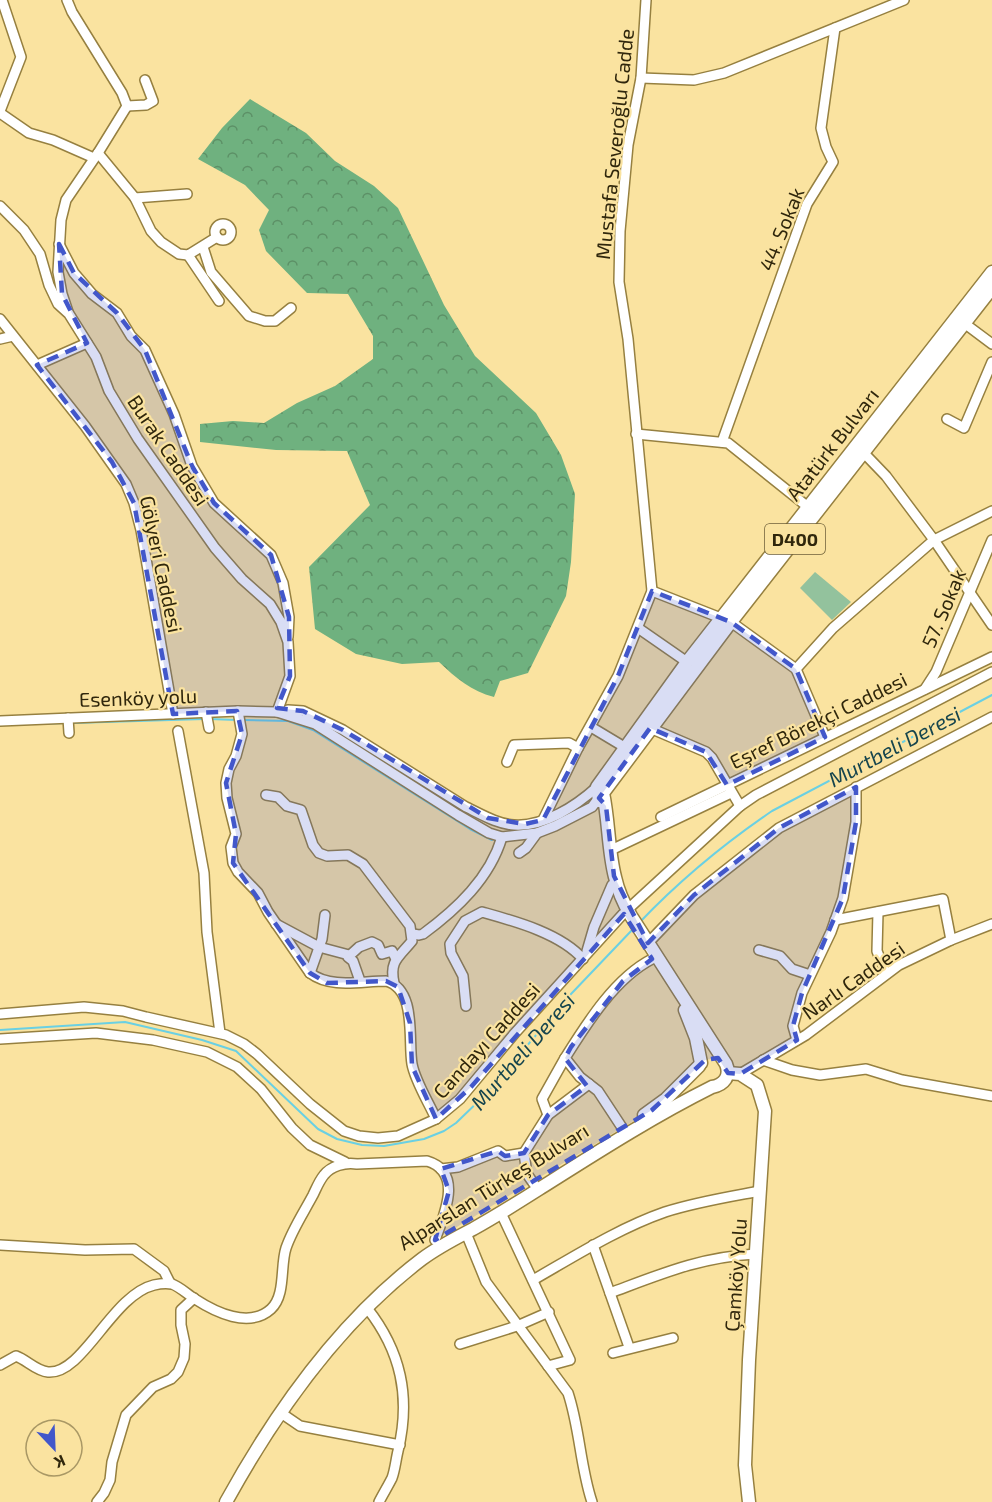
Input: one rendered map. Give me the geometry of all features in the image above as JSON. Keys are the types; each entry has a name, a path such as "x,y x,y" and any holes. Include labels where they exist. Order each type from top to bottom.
{"main road":[{"name":"Atatürk Bulvarı","path":"599,796 626,748 687,662 726,620 992,272"},
{"name":"Atatürk Bulvarı","path":"599,796 650,729 808,507 992,288"},
{"path":"599,796 611,850 614,876 627,915"},
{"path":"599,796 612,885 646,945 713,1043 722,1060 734,1074 724,1082 712,1087 700,1079 696,1038 688,1014 652,959 646,945"},
{"path":"700,1065 714,1057 722,1060"},
{"name":"Alparslan Türkeş Bulvarı","path":"218,1502 267,1419 309,1363 388,1277 419,1250 534,1184 652,1110 692,1076 700,1065"},
{"name":"Çamköy Yolu","path":"734,1074 757,1085 765,1111 745,1465 748,1502"},
{"name":"Alparslan Türkeş Bulvarı","path":"226,1502 280,1413 331,1347 367,1308 421,1259 501,1213 654,1117 712,1087"}],"street":[{"path":"2,0 21,57 0,112 29,133 96,156 135,198 151,231 179,254 188,255 217,237"},
{"path":"68,0 72,12 122,93 127,106"},
{"name":"Mustafa Severoğlu Cadde","path":"646,0 641,78 628,145 620,231 619,282 628,339 652,591"},
{"path":"641,78 694,80 724,73 904,0"},
{"name":"44. Sokak","path":"722,442 807,204 834,162 826,147 821,128 835,28"},
{"path":"127,106 146,105 153,101 145,80"},
{"path":"69,314 58,272 61,220 66,200 127,106"},
{"path":"135,198 187,194"},
{"name":"Burak Caddesi","path":"0,206 24,230 40,254 49,285 58,304 69,314 96,357 108,391 138,439 215,549 242,579 270,604 281,622 288,642 290,676 277,712"},
{"path":"59,244 74,273 92,294 117,313 131,336 145,350 174,414 192,466 214,503 271,555 283,583 289,617 288,642"},
{"path":"203,247 211,272 249,316 265,321 275,321 291,308"},
{"path":"188,255 219,301"},
{"name":"Gölyeri Caddesi","path":"0,319 112,462 126,484 141,530 173,714"},
{"path":"964,323 992,344"},
{"path":"0,339 14,336"},
{"path":"37,365 87,343"},
{"path":"947,419 964,428 992,362"},
{"path":"636,434 728,443 808,507"},
{"path":"859,448 886,476 990,619"},
{"path":"796,669 833,628 934,540 992,511"},
{"name":"57. Sokak","path":"925,689 936,672 992,540"},
{"path":"543,820 578,748 618,675 652,591 726,620 796,669 825,737"},
{"path":"638,628 687,662"},
{"name":"Eşref Börekçi Caddesi","path":"611,850 825,737 992,657"},
{"name":"Candayı Caddesi","path":"394,983 402,995 410,1023 412,1066 436,1119 450,1109 471,1087 583,958 740,807 756,795 992,672"},
{"name":"Esenköy yolu","path":"0,721 68,724 173,714 207,720 290,710 303,711 343,730 377,753 488,818 513,825 543,820 599,796"},
{"path":"277,712 315,724 458,815 489,833 502,837 537,833 592,807 599,796"},
{"path":"239,717 242,734 226,783 226,798 236,834 231,847 238,872 258,893 262,903 310,973 318,979 327,982 386,981 394,983 391,970 396,959 412,940 413,933 410,926 363,864 348,855 327,856 319,853 313,846 301,810 287,806 278,797 266,795"},
{"path":"646,945 694,895 779,828 992,717"},
{"path":"591,727 626,748"},
{"path":"650,729 706,752 712,758 740,807"},
{"path":"178,732 204,873 207,932 220,1033"},
{"path":"507,762 514,745 569,742 578,748"},
{"path":"797,1040 793,1026 802,993 843,898 856,822 856,787"},
{"name":"Eşref Börekçi Caddesi","path":"661,817 729,789"},
{"path":"519,853 526,848 537,833"},
{"path":"413,933 423,934 467,897 485,873 498,850 502,837"},
{"path":"466,1006 463,976 454,960 450,944 465,921 482,912 515,921 565,942 583,958 612,885"},
{"path":"835,920 943,899 951,940"},
{"path":"878,912 877,951 886,974"},
{"path":"310,973 319,947 325,915"},
{"path":"276,924 319,947 349,955"},
{"name":"Narlı Caddesi","path":"734,1074 763,1060 816,1028 899,965 951,940 992,924"},
{"path":"349,955 359,947 372,942 378,945 382,954 392,951 396,959"},
{"path":"759,950 780,956 792,969 810,975"},
{"path":"349,955 360,981"},
{"path":"548,1115 542,1099 594,1013 637,967 652,959"},
{"path":"0,1014 84,1007 123,1011 220,1033 251,1049 310,1104 344,1131 359,1136 378,1138 398,1136 436,1119"},
{"path":"0,1039 96,1033 153,1040 207,1052 224,1059 261,1089 292,1128 310,1145 345,1162 357,1164 427,1161 437,1164 447,1178 449,1191 447,1207 435,1240"},
{"path":"565,1058 580,1077 598,1091 623,1129"},
{"path":"763,1060 792,1070 820,1074 866,1069 902,1080 992,1096"},
{"path":"534,1184 527,1174 524,1153 548,1115 589,1084"},
{"path":"441,1169 458,1167 498,1150 505,1156 524,1153"},
{"path":"0,1245 85,1250 134,1250 164,1271 170,1283 194,1298 220,1312 238,1318 255,1317 271,1309 279,1294 286,1247 325,1173 345,1162"},
{"path":"533,1280 594,1245 663,1213 688,1205 760,1191"},
{"path":"501,1213 570,1360 548,1366"},
{"path":"466,1233 486,1282 568,1393 574,1410 584,1478 592,1502"},
{"path":"594,1245 629,1347"},
{"path":"610,1293 691,1263 728,1256 756,1254"},
{"path":"0,1365 16,1356 27,1360 44,1372 56,1372 65,1368 80,1354 123,1303 138,1290 170,1283"},
{"path":"97,1502 110,1480 112,1462 126,1415 153,1387 171,1379 178,1372 184,1358 185,1344 181,1310 194,1298"},
{"path":"367,1308 383,1328 404,1386 400,1445 392,1478 379,1502"},
{"path":"460,1344 518,1326 549,1312"},
{"path":"613,1353 629,1347 673,1338"},
{"path":"280,1413 300,1426 400,1445"}],"highlighted area":[{"path":"59,244 74,273 117,313 145,350 192,466 214,503 271,555 289,617 290,676 277,708 303,711 343,730 488,818 525,824 543,820 618,676 652,591 731,622 796,669 825,737 727,785 706,752 650,728 599,798 606,806 614,876 648,943 694,895 779,828 856,787 856,822 843,898 802,993 793,1026 797,1040 740,1074 728,1073 718,1058 705,1060 652,1110 435,1240 449,1191 441,1169 498,1151 505,1156 524,1153 548,1115 587,1086 565,1058 571,1047 623,981 652,959 624,914 471,1087 436,1119 412,1066 410,1023 398,987 386,981 327,983 310,973 233,863 236,834 226,783 242,734 237,711 173,714 134,503 112,462 37,365 87,343 62,294"}],"green space":[{"path":"250,99 306,133 335,161 374,186 398,208 444,305 475,356 536,413 561,455 575,494 571,562 566,596 528,673 500,681 494,697 464,683 439,662 402,664 356,654 315,629 309,567 370,505 347,451 276,450 200,442 200,424 233,421 264,423 297,403 335,386 373,359 373,336 348,294 307,293 266,251 259,230 269,210 245,185 198,159 222,128"},
{"path":"815,572 851,602 832,620 800,588"}],"waterway":[{"name":"Murtbeli Deresi","path":"639,923 703,863 772,811 992,695"},
{"path":"72,723 204,719"},
{"path":"210,719 237,720"},
{"path":"243,720 288,721 313,730 470,829 492,840"},
{"path":"24,724 66,723"},
{"name":"Murtbeli Deresi","path":"0,1030 125,1022 202,1040 236,1051 318,1129 337,1139 362,1145 384,1146 424,1139 456,1123 486,1094 571,994 633,929"}]}
